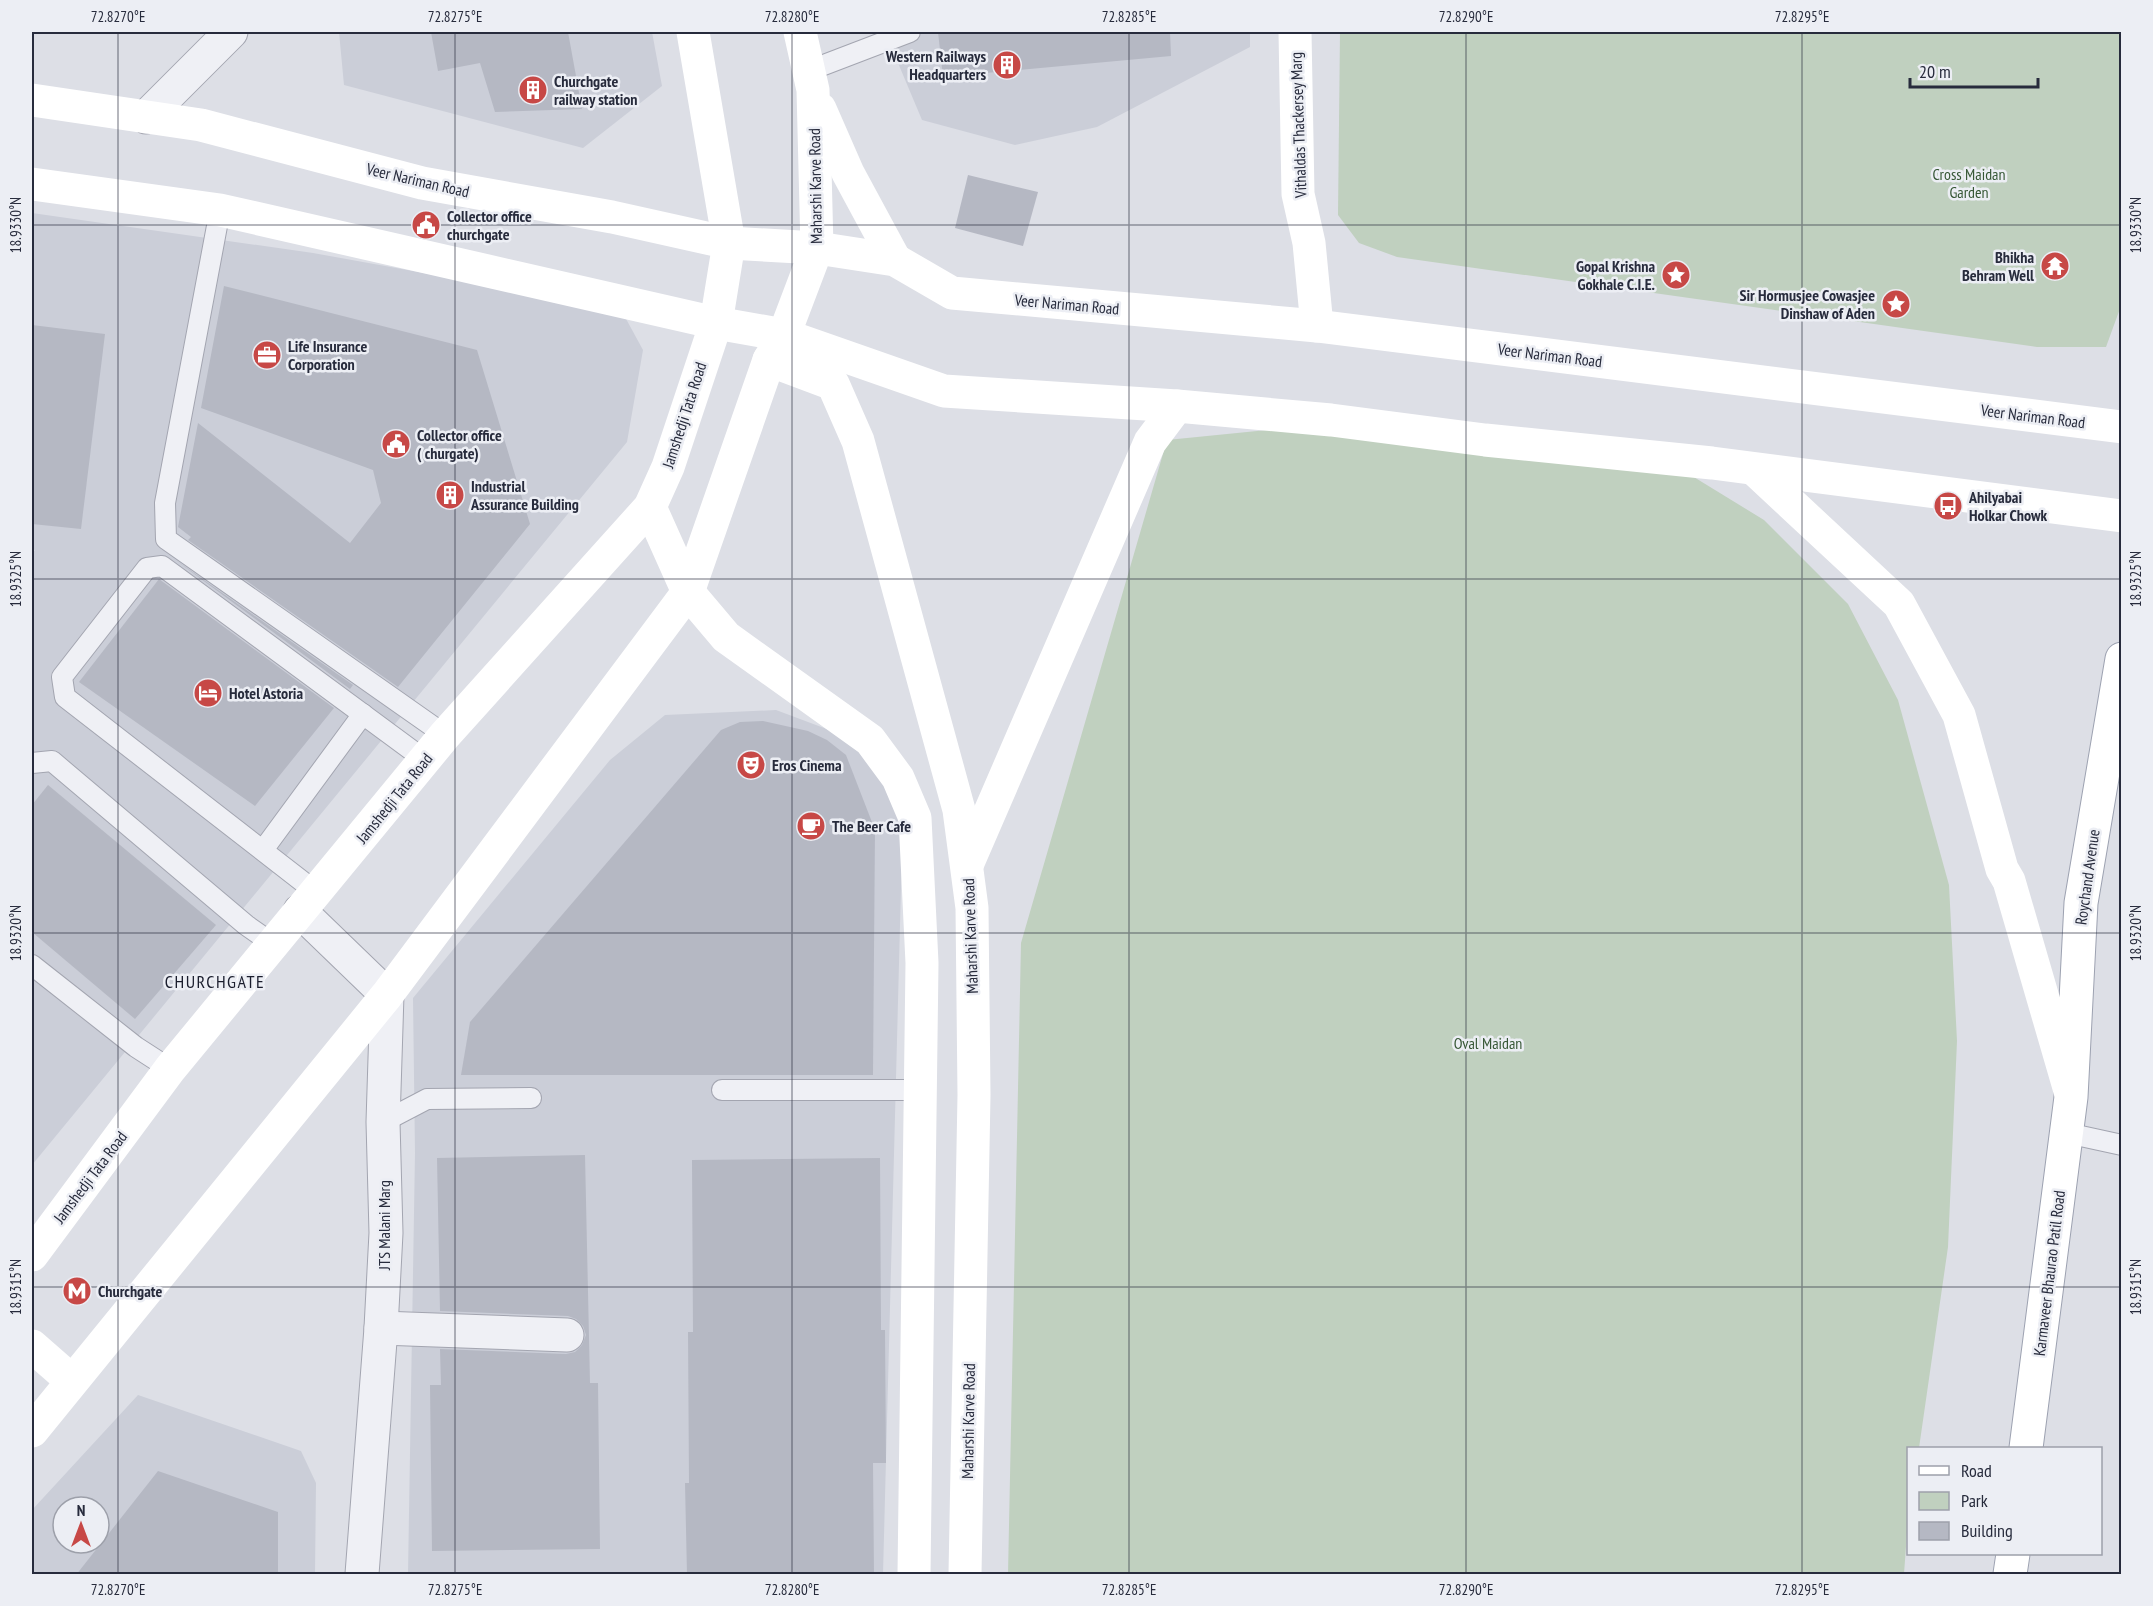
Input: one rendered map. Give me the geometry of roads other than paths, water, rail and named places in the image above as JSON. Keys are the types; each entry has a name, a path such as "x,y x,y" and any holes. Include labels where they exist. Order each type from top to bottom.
{"main road":[{"path":"693,32 729,243 716,323"},
{"name":"Maharshi Karve Road","path":"800,32 811,81 817,248 776,348 833,384 858,441 959,810 972,908 974,1095 965,1575"},
{"name":"Vithaldas Thackersey Marg","path":"1296,32 1298,194 1309,243 1317,326"},
{"path":"811,81 848,172 895,260"},
{"name":"Veer Nariman Road","path":"32,100 201,125 422,183 612,217 729,243 817,248 895,260 952,293 1317,326 2121,427"},
{"path":"32,184 220,210 716,323 776,348 944,391 1177,406 1331,420 1485,440 1712,463 2121,516"},
{"name":"Jamshedji Tata Road","path":"32,1255 170,1069 445,735 650,507 668,467 716,323"},
{"path":"32,1431 387,995 688,592 776,348"},
{"path":"967,865 1150,442 1177,406"},
{"path":"1755,470 1899,604 1959,715 2002,869 2009,881 2071,1097"},
{"path":"650,507 688,592 726,637 870,740 898,778 915,818 922,963 914,1575"},
{"name":"Roychand Avenue","path":"2071,1097 2081,903 2121,659"},
{"name":"Karmaveer Bhaurao Patil Road","path":"2026,1447 2071,1097"},
{"path":"32,1346 72,1381"},
{"path":"2010,1575 2013,1555"}],"street":[{"path":"146,117 231,32"},
{"path":"308,902 387,995"},
{"name":"JTS Malani Marg","path":"362,1575 386,1233 383,1122 387,995"},
{"path":"381,1328 567,1335"}],"lane":[{"path":"811,81 909,32"},
{"path":"220,210 165,502 166,539 445,735"},
{"path":"308,902 263,849 64,697 62,677 147,568 162,566 425,760"},
{"path":"263,849 363,714"},
{"path":"32,763 52,761 246,925 273,944"},
{"path":"32,965 136,1047 170,1069"},
{"path":"722,1090 921,1090"},
{"path":"383,1122 427,1099 531,1098"},
{"path":"2067,1134 2121,1146"}],"place":[{"name":"Western Railways Headquarters","path":"1007,65"},
{"name":"Churchgate railway station","path":"533,90"},
{"name":"Collector office churchgate","path":"426,225"},
{"name":"Bhikha Behram Well","path":"2055,266"},
{"name":"Gopal Krishna Gokhale C.I.E.","path":"1676,275"},
{"name":"Sir Hormusjee Cowasjee Dinshaw of Aden","path":"1896,304"},
{"name":"Life Insurance Corporation","path":"267,355"},
{"name":"Collector office ( churgate)","path":"396,444"},
{"name":"Industrial Assurance Building","path":"450,495"},
{"name":"Ahilyabai Holkar Chowk","path":"1948,506"},
{"name":"Hotel Astoria","path":"208,693"},
{"name":"Eros Cinema","path":"751,765"},
{"name":"The Beer Cafe","path":"811,826"},
{"name":"Churchgate","path":"77,1291"}],"district":[{"name":"CHURCHGATE","path":"215,981"}],"park label":[{"name":"Cross Maidan Garden","path":"1969,183"},
{"name":"Oval Maidan","path":"1488,1043"}]}
